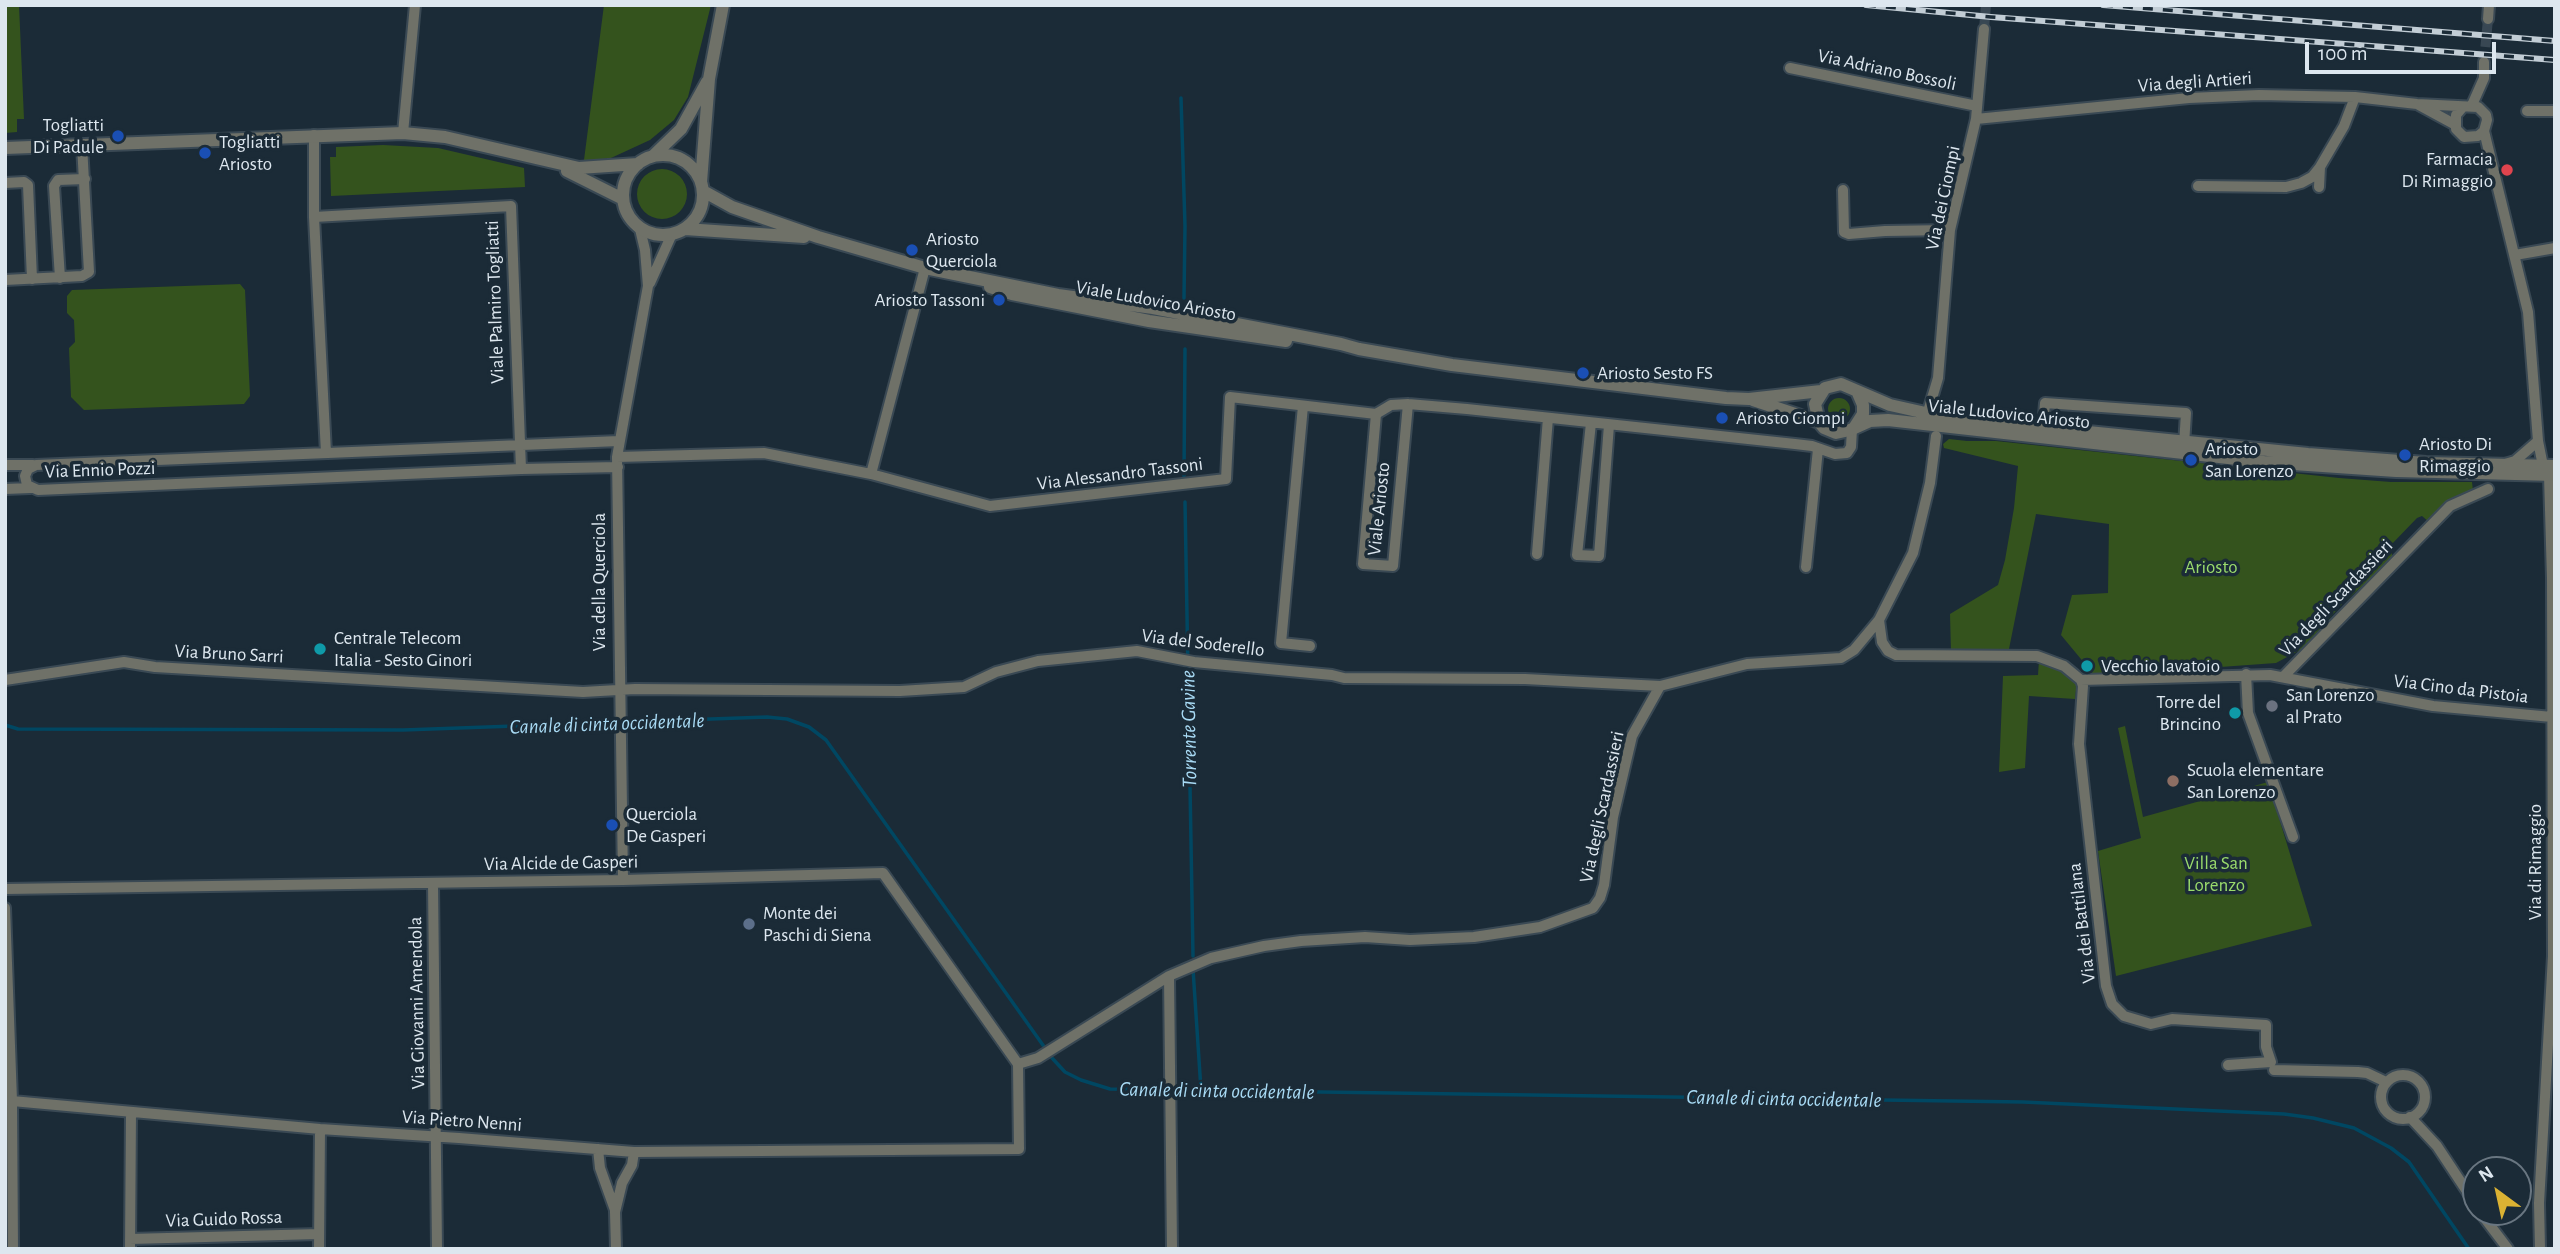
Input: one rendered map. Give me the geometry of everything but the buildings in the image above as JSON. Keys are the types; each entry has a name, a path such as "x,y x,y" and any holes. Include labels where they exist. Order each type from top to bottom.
{"street":[{"path":"403,132 415,5"},
{"name":"Via della Querciola","path":"648,286 679,232 699,213 709,79 723,5"},
{"name":"Via della Querciola","path":"718,40 732,5"},
{"path":"2488,19 2489,5"},
{"name":"Via dei Ciompi","path":"1927,415 1938,378 1950,230 1976,119 1984,29"},
{"path":"2454,124 2456,115 2467,106 2484,78 2484,62"},
{"name":"Via Adriano Bossoli","path":"1790,68 1977,106"},
{"name":"Via della Querciola","path":"638,164 653,156 681,129 709,79"},
{"name":"Via degli Artieri","path":"1976,119 2189,98 2259,95 2355,97 2467,106"},
{"path":"2198,186 2286,187 2312,177 2344,126 2355,97"},
{"name":"Via degli Artieri","path":"2417,104 2454,124"},
{"name":"Via di Rimaggio","path":"2467,106 2478,107 2486,115 2479,134 2489,156 2529,312 2538,441 2550,471 2553,956 2539,1203 2540,1249"},
{"path":"2527,111 2555,111"},
{"name":"Via di Rimaggio","path":"2454,124 2464,137 2479,134"},
{"path":"5,148 403,132 445,136 579,168 638,164"},
{"path":"314,135 314,217 327,453"},
{"path":"5,280 82,276 90,270 82,145"},
{"path":"653,156 665,155 687,163 702,187"},
{"path":"551,163 623,199 626,180 638,164"},
{"path":"2319,167 2319,187"},
{"path":"60,278 54,186 58,180 85,179"},
{"path":"5,183 24,182 28,185 32,279"},
{"name":"Viale Ludovico Ariosto","path":"702,187 732,207 818,237 950,273 1012,295 1149,321 1338,349 1359,349 1560,380 1749,399 1822,391 1837,384 1849,386 1890,405 1927,415 2308,454 2550,471"},
{"path":"1843,190 1843,230 1849,234 1950,230"},
{"name":"Via della Querciola","path":"623,199 628,216 640,229 648,286 617,462 623,880"},
{"name":"Viale Palmiro Togliatti","path":"314,217 511,206 521,469"},
{"path":"640,229 661,236 679,232"},
{"name":"Viale Ludovico Ariosto","path":"679,232 818,237"},
{"path":"2515,255 2555,248"},
{"path":"871,474 925,268"},
{"path":"1819,422 1815,404 1822,391"},
{"path":"1853,428 1863,414 1861,398 1856,391"},
{"name":"Via Alessandro Tassoni","path":"871,474 990,506 1226,479 1230,397 1376,414 1391,405 1408,404 1795,444 1835,454 1847,453 1851,447 1853,428"},
{"name":"Viale Ludovico Ariosto","path":"1749,399 1819,422 1824,428 1836,433 1870,421 1888,420 1936,431 2161,449 2264,462 2396,471 2550,471"},
{"name":"Viale Ludovico Ariosto","path":"2043,428 2045,403 2186,413 2184,445 2161,449"},
{"name":"Viale Ariosto","path":"1376,414 1363,564 1393,566 1408,404"},
{"path":"1303,406 1281,643 1310,646"},
{"path":"1536,554 1548,418"},
{"path":"1591,423 1577,555 1599,556 1609,425"},
{"path":"1660,686 1746,664 1841,657 1854,650 1879,620 1913,553 1930,483 1936,431"},
{"name":"Via Ennio Pozzi","path":"619,440 36,465 29,469 25,476 30,488 52,489 521,469 764,453 871,474"},
{"path":"2492,465 2515,461 2538,441"},
{"path":"1806,567 1818,449"},
{"path":"5,465 36,465"},
{"path":"5,489 30,488"},
{"name":"Via degli Scardassieri","path":"2081,680 2246,674 2283,677 2451,506 2488,489"},
{"path":"1879,620 1882,642 1888,651 1896,656 2037,656 2064,666 2081,680"},
{"name":"Via del Soderello","path":"620,689 900,691 964,687 996,673 1038,661 1137,651 1194,662 1344,678 1525,680 1660,686"},
{"name":"Via Bruno Sarri","path":"5,680 124,662 155,667 546,690 583,692 620,689"},
{"path":"2246,674 2248,713 2293,837"},
{"name":"Via Cino da Pistoia","path":"2283,677 2432,706 2552,717"},
{"name":"Via dei Battilana","path":"2081,680 2083,687 2080,744 2106,986 2112,1004 2124,1016 2151,1024 2172,1019 2266,1025 2266,1047 2271,1062 2228,1065"},
{"name":"Via degli Scardassieri","path":"1018,1064 1038,1058 1169,976 1212,958 1264,946 1365,937 1410,940 1474,937 1541,927 1593,908 1604,885 1614,817 1632,736 1660,686"},
{"name":"Via Alcide de Gasperi","path":"5,889 623,880 883,873 1018,1064"},
{"name":"Via Giovanni Amendola","path":"433,883 437,1249"},
{"path":"5,908 12,1101 13,1249"},
{"path":"1169,976 1172,1249"},
{"name":"Via Pietro Nenni","path":"12,1101 320,1129 634,1152 1018,1149 1018,1064"},
{"path":"2274,1070 2367,1073 2386,1082"},
{"path":"2399,1075 2413,1077 2423,1088 2421,1108 2410,1117 2396,1118 2385,1109 2381,1095 2386,1082 2399,1075"},
{"path":"130,1244 131,1112"},
{"path":"2410,1117 2437,1146 2462,1184"},
{"path":"319,1249 320,1129"},
{"path":"597,1149 600,1168 615,1212"},
{"path":"616,1249 615,1212 634,1152"},
{"path":"2491,1226 2508,1249"},
{"name":"Via Guido Rossa","path":"130,1244 320,1234"}],"green space":[{"path":"5,5 19,5 24,119 17,119 17,132 5,133"},
{"path":"604,5 711,5 688,97 674,120 650,140 611,158 588,161 584,160"},
{"path":"383,145 438,148 524,168 525,187 331,196 330,157 336,157 336,147"},
{"path":"662,169 680,176 687,194 680,212 662,219 644,212 637,194 644,176"},
{"path":"240,284 245,290 250,396 244,404 84,410 71,397 69,348 75,342 74,320 67,313 67,296 72,290"},
{"path":"1839,398 1847,401 1850,409 1847,417 1839,420 1831,417 1828,409 1831,401"},
{"name":"Ariosto","path":"1949,439 1996,441 2339,478 2391,482 2472,482 2473,491 2429,522 2422,516 2417,518 2390,546 2393,559 2343,603 2302,649 2276,663 2095,676 2061,635 2072,595 2108,593 2109,524 2036,514 2008,654 1951,652 1950,614 1998,585 2014,508 2018,466 1944,448 1943,444"},
{"path":"2039,660 2053,661 2077,682 2075,699 2029,696 2025,768 1999,772 2003,676 2038,675"},
{"name":"Villa San Lorenzo","path":"2125,726 2143,817 2268,782 2312,926 2116,976 2098,851 2141,838 2118,728"}],"waterway":[{"name":"Torrente Gavine","path":"1181,98 1184,298"},
{"name":"Torrente Gavine","path":"1184,476 1185,349"},
{"name":"Torrente Gavine","path":"1185,502 1193,956"},
{"name":"Canale di cinta occidentale","path":"5,725 18,729 403,730 767,717 787,719 809,727 826,740 1045,1048"},
{"name":"Torrente Gavine","path":"1193,969 1201,1090"},
{"name":"Canale di cinta occidentale","path":"1052,1058 1065,1072 1110,1089 2023,1102 2284,1114 2354,1128 2391,1148 2409,1162 2469,1249"}],"tunnel":[{"path":"1984,29 1986,5"},
{"path":"2484,62 2488,19"}],"railway":[{"path":"1866,5 2555,60"},
{"path":"2103,5 2555,41"}],"place":[{"name":"Togliatti Di Padule","path":"118,136"},
{"name":"Togliatti Ariosto","path":"205,153"},
{"name":"Farmacia Di Rimaggio","path":"2507,170"},
{"name":"Ariosto Querciola","path":"912,250"},
{"name":"Ariosto Tassoni","path":"999,300"},
{"name":"Ariosto Sesto FS","path":"1583,373"},
{"name":"Ariosto Ciompi","path":"1722,418"},
{"name":"Ariosto Di Rimaggio","path":"2405,455"},
{"name":"Ariosto San Lorenzo","path":"2191,460"},
{"name":"Centrale Telecom Italia - Sesto Ginori","path":"320,649"},
{"name":"Vecchio lavatoio","path":"2087,666"},
{"name":"San Lorenzo al Prato","path":"2272,706"},
{"name":"Torre del Brincino","path":"2235,713"},
{"name":"Scuola elementare San Lorenzo","path":"2173,781"},
{"name":"Querciola De Gasperi","path":"612,825"},
{"name":"Monte dei Paschi di Siena","path":"749,924"}]}
